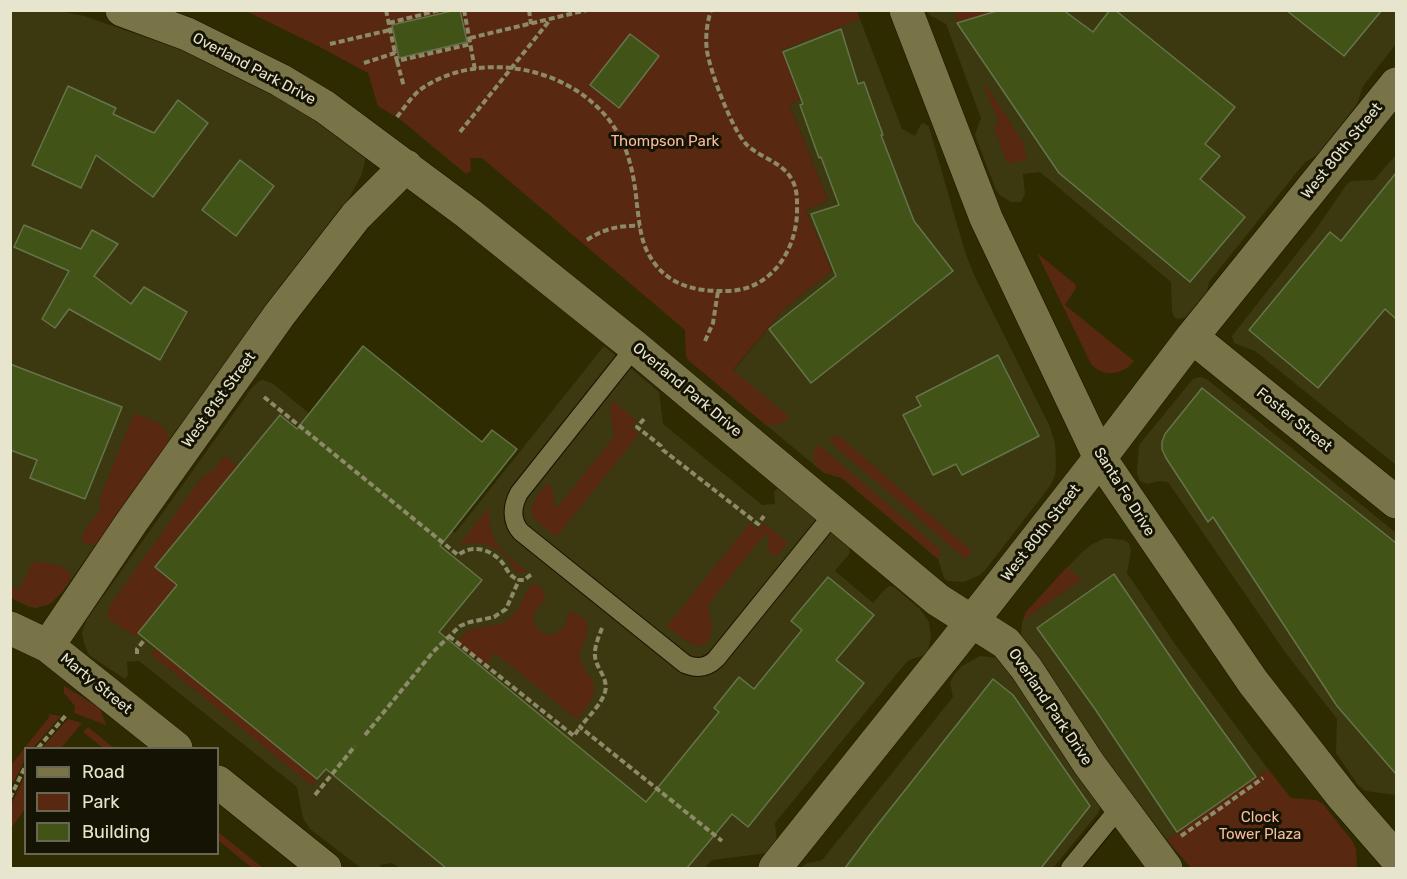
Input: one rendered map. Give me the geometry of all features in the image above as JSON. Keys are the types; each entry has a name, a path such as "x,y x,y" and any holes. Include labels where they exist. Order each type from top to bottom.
{"street":[{"name":"Overland Park Drive","path":"122,10 187,34 280,80 326,107 479,221 635,347 939,600 1006,643 1089,764 1166,868"},
{"name":"Santa Fe Drive","path":"906,10 986,218 1100,458 1253,682 1343,797 1396,858"},
{"name":"West 80th Street","path":"775,868 972,622 1192,337 1396,84"},
{"name":"West 81st Street","path":"48,646 131,522 280,314 356,216 406,166"},
{"name":"Foster Street","path":"1192,337 1396,502"},
{"name":"Marty Street","path":"10,628 48,646 175,747"},
{"path":"219,783 325,868"}],"lane":[{"path":"635,347 519,492 515,500 514,518 521,532 685,664 698,667 711,664 716,660 834,513"},
{"path":"1070,868 1120,807"}],"path":[{"path":"386,10 404,87"},
{"path":"389,23 440,10"},
{"path":"472,10 464,11 475,70"},
{"path":"529,10 531,24"},
{"path":"470,38 587,10"},
{"path":"397,117 415,95 434,82 475,70 511,68 546,74 591,100 611,123 621,140 635,184 640,226 648,254 656,264 672,279 688,288 718,291 750,286 764,279 779,265 794,239 798,199 795,187 784,169 748,146 732,123 707,52 707,26 711,10"},
{"path":"460,132 550,20"},
{"path":"330,44 390,30"},
{"path":"397,61 471,44"},
{"path":"364,63 395,53"},
{"path":"587,240 607,230 640,226"},
{"path":"705,340 713,323 718,291"},
{"path":"264,397 458,555 471,548 488,552 499,559 510,575 519,580 524,580 534,573"},
{"path":"644,419 638,427 688,471 758,524 764,516"},
{"path":"365,735 433,652 460,626 500,614 510,603 519,580"},
{"path":"449,636 574,736 605,692 606,681 594,657 602,628"},
{"path":"137,654 137,649 145,639"},
{"path":"39,747 67,714"},
{"path":"580,727 722,841"},
{"path":"315,795 355,746"},
{"path":"10,798 24,769"},
{"path":"1178,838 1263,778"}],"shaded area":[{"path":"11,11 60,11 84,16 191,53 291,100 366,156 362,174 349,198 169,440 63,591 51,603 36,608 29,607 11,597"},
{"path":"927,11 1396,11 1396,44 1363,86 1357,104 1319,154 1305,162 1209,282 1207,292 1186,317 1178,319 1174,317 1172,311 1171,282 1040,172 1023,174 1025,194 1021,202 1011,202 996,190 975,135 981,118 946,24 931,16"},
{"path":"860,19 902,129 915,136 921,124 924,123 929,127 965,252 974,275 1050,427 1055,444 1055,476 1050,486 986,569 980,575 964,582 948,581 944,578 938,559 842,478 824,473 720,387 784,309 832,271 806,210 828,201 790,105 800,99 781,50"},
{"path":"1396,155 1396,465 1255,351 1234,343 1232,336 1316,229 1347,184 1352,181 1374,180"},
{"path":"604,346 659,392 663,424 762,505 775,504 774,492 778,488 849,546 850,553 835,571 873,603 886,588 894,587 919,608 929,622 931,637 928,651 904,665 775,823 777,843 768,853 712,860 705,868 399,868 392,863 380,865 381,868 361,868 310,829 303,818 297,787 139,661 127,662 128,675 125,679 89,655 82,632 87,619 259,381 272,383 455,533"},
{"path":"1201,377 1208,380 1396,533 1396,795 1366,791 1358,785 1336,753 1337,719 1285,652 1168,482 1159,481 1147,484 1140,481 1137,473 1139,445 1193,379"},
{"path":"1105,538 1129,543 1131,550 1127,573 1177,647 1268,769 1167,840 1100,752 1024,643 1021,634 1026,612 1081,553"},
{"path":"980,656 999,658 1102,803 1098,813 1053,868 801,868 807,863 823,859 953,697 950,683 954,675 962,666"}],"green space":[{"name":"Thompson Park","path":"246,11 857,11 860,19 782,50 800,99 790,105 828,201 806,210 832,271 784,309 733,370 788,416 788,419 776,425 765,424 688,360 685,330 482,158 470,158 471,171 466,174 401,120 378,106 368,73"},
{"path":"955,11 991,11 992,13 957,23"},
{"path":"987,86 1023,142 1027,161 1007,163 994,128 999,121 984,87"},
{"path":"1037,253 1075,284 1076,288 1065,305 1134,361 1129,366 1119,372 1107,373 1091,364"},
{"path":"613,401 637,421 632,428 639,434 556,537 535,518 531,508 538,494 548,484 552,489 557,508 614,437 610,408"},
{"path":"134,413 162,426 166,430 169,441 96,545 86,544 82,541 83,533 103,505 98,503"},
{"path":"838,435 972,551 965,559 828,440"},
{"path":"819,445 941,550 938,559 842,478 821,470 813,459 815,449"},
{"path":"224,455 237,466 155,566 177,585 135,636 107,618 110,605 201,478 215,469"},
{"path":"489,507 491,529 498,546 528,572 521,573 513,569 507,558 491,546 479,543 459,545"},
{"path":"750,523 758,529 763,523 788,543 777,556 773,556 769,551 768,536 765,534 708,604 712,629 710,637 701,646 695,645 667,626"},
{"path":"35,562 63,567 70,574 71,579 58,596 45,606 30,606 10,597 11,586 19,590 30,567"},
{"path":"1067,567 1081,580 1023,620 1026,612"},
{"path":"534,584 541,588 545,597 533,617 539,630 549,635 559,632 571,611 586,622 587,631 580,658 593,682 594,692 590,703 577,719 495,653 485,665 458,643 463,635 474,628 494,626 513,616"},
{"path":"156,648 317,779 312,786 151,654"},
{"path":"64,686 100,708 106,725 74,713 75,706 64,693"},
{"path":"47,714 61,716 34,747 25,747 50,716"},
{"path":"68,719 82,723 62,747 43,747"},
{"path":"88,727 113,747 102,747 83,732"},
{"path":"24,749 24,761 14,782 11,780 11,765"},
{"name":"Clock Tower Plaza","path":"1268,769 1291,798 1316,800 1323,804 1353,842 1356,849 1357,868 1191,868 1167,840"},
{"path":"24,777 24,810 11,828 11,805"},
{"path":"219,833 263,868 252,868 219,841"}],"building":[{"path":"460,10 467,42 399,58 392,25"},
{"path":"1000,10 1063,10 1093,32 1110,10 1115,10 1235,107 1205,144 1220,156 1200,179 1245,217 1190,282 1059,173 957,23"},
{"path":"1286,10 1382,10 1344,56"},
{"path":"841,29 858,84 864,82 883,135 881,135 914,221 953,271 811,383 769,329 836,276 811,214 839,205 821,157 819,158 800,105 803,104 783,52"},
{"path":"630,34 659,56 619,108 590,85"},
{"path":"68,86 116,108 113,114 154,133 178,100 208,123 153,197 96,155 81,188 32,165"},
{"path":"240,160 274,186 236,236 202,210"},
{"path":"1396,173 1396,319 1385,309 1318,388 1249,330 1330,232 1341,241"},
{"path":"24,225 81,249 92,230 118,244 94,276 131,304 144,287 187,312 160,360 69,309 55,328 42,319 69,271 14,247"},
{"path":"363,346 482,442 492,430 517,449 440,546 482,580 439,632 646,802 719,712 714,708 739,677 754,689 802,630 791,621 828,577 874,615 836,660 864,683 748,827 732,814 687,868 446,868 326,769 317,779 138,633 177,585 155,567 280,415 297,429"},
{"path":"998,355 1039,436 962,475 956,464 933,475 903,415 921,406 916,397"},
{"path":"10,364 122,407 85,499 30,478 37,460 10,450"},
{"path":"1202,388 1396,543 1396,774 1337,706 1213,517 1208,522 1166,458 1162,449 1165,434"},
{"path":"1114,574 1256,777 1177,832 1095,709 1037,628"},
{"path":"993,679 1013,695 1090,806 1041,868 845,868 875,828"}]}
